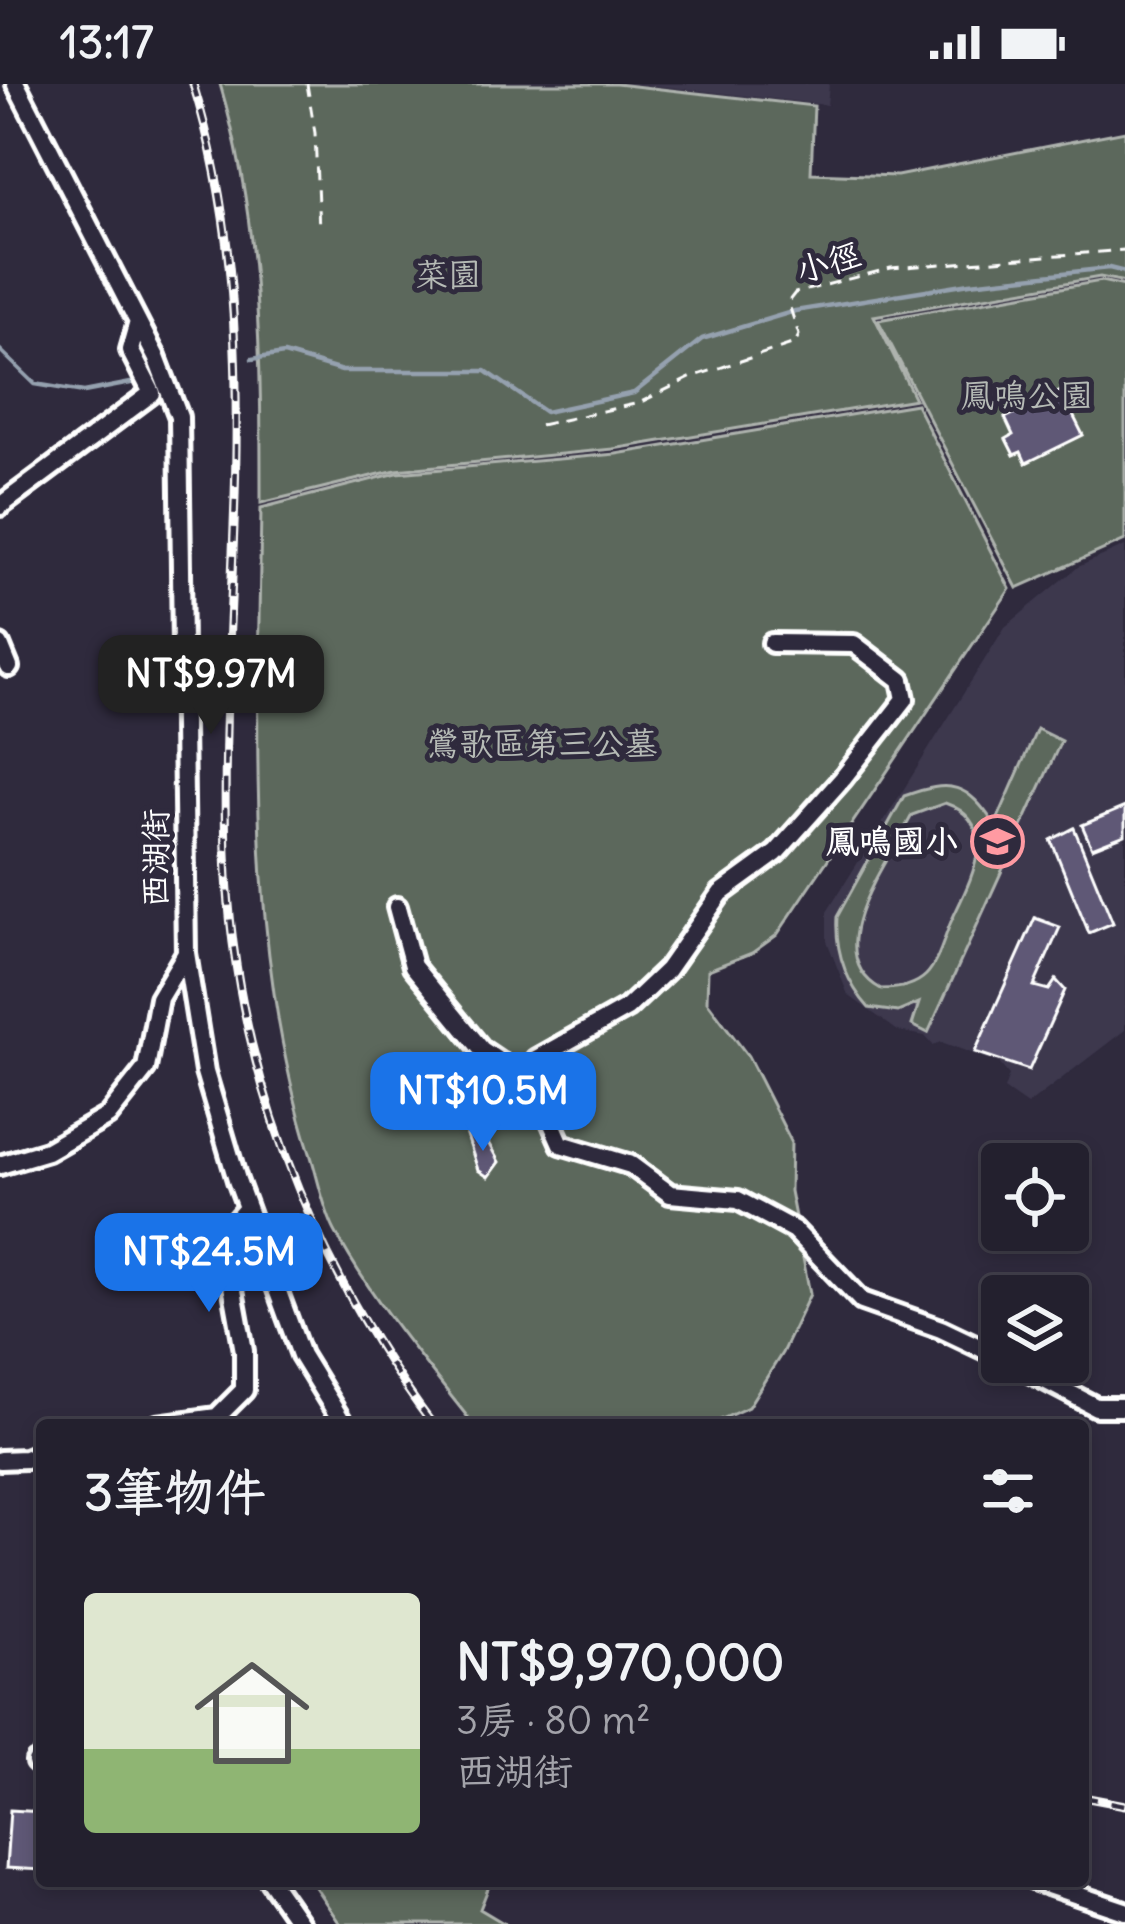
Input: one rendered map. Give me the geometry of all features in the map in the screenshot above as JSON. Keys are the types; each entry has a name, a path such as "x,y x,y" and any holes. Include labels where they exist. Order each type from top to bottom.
{"street":[{"name":"西湖街","path":"16,84 138,322 179,417 186,953 205,1072 247,1208 301,1355 340,1419"},
{"path":"0,506 152,393 130,350 138,322"},
{"path":"525,1078 536,1059 627,1008 667,970 721,892 776,854 844,778 904,699 902,680 854,644 772,643"},
{"path":"0,645 9,667"},
{"path":"398,907 413,966 482,1050 525,1078 541,1099 561,1144 631,1165 670,1194 738,1199 794,1230 862,1301 981,1348"},
{"path":"0,1165 47,1151 108,1116 146,1068 159,998 186,953"},
{"path":"206,1419 217,1417 244,1390 244,1352 223,1236 247,1208"},
{"path":"1050,1383 1096,1407 1125,1407"},
{"path":"0,1460 36,1455"},
{"path":"274,1887 300,1924"},
{"path":"1054,1887 1125,1911"}],"path":[{"path":"307,84 315,133 319,230"},
{"name":"小徑","path":"540,425 639,403 692,377 795,343 799,335 788,302 795,293 891,268 1125,250"}],"shaded area":[{"path":"640,84 829,84 827,105"},
{"name":"鳳鳴國小","path":"1125,546 1125,1030 1027,1105 1004,1089 1009,1075 999,1063 898,1031 848,995 827,941 827,912 1005,627 1078,567"}],"green space":[{"name":"菜園","path":"220,84 616,84 814,106 811,173 897,176 1125,131 1125,282 1100,277 874,316 915,399 613,449 396,470 261,503 259,344 251,240"},
{"name":"鳳鳴公園","path":"1101,281 1125,286 1125,540 1017,588 878,320"},
{"name":"鶯歌區第三公墓","path":"916,404 1010,589 777,935 752,953 708,970 707,1001 748,1056 791,1141 790,1191 810,1294 782,1353 748,1407 722,1419 469,1419 382,1306 335,1231 289,1074 274,994 260,833 261,508 397,473 616,454"},
{"path":"1037,729 1061,741 928,1033 912,1025 919,1003 898,1012 869,1008 844,966 837,917 904,796 934,787 957,788 976,800 995,825","holes":["945,803 974,825 977,856 937,958 916,982 881,989 863,973 855,953 856,930 875,880 912,815"]},
{"path":"315,1887 489,1887 480,1909 505,1924 340,1924"}],"building":[{"path":"1061,391 1083,435 1026,463 1021,452 1014,455 1006,439 1013,435 1005,418"},
{"path":"1125,807 1125,835 1092,848 1082,825"},
{"path":"1074,828 1113,923 1089,933 1051,840"},
{"path":"1035,918 1060,927 1034,986 1049,990 1056,980 1065,990 1029,1070 975,1052"},
{"path":"482,1132 499,1162 488,1177 478,1170 467,1136"},
{"path":"10,1810 36,1812 36,1870 6,1868"}],"waterway":[{"path":"252,359 284,354 342,371 486,371 545,412 634,393 702,339 795,311 970,283 1109,268 1125,272"},
{"path":"0,350 35,384 84,392 136,382"}],"railway":[{"path":"193,84 216,178 230,274 236,370 226,853 243,1006 285,1155 315,1226 349,1295 429,1419"},
{"path":"1089,1798 1125,1805"}],"place":[{"name":"鳳鳴國小","path":"997,841"}]}
